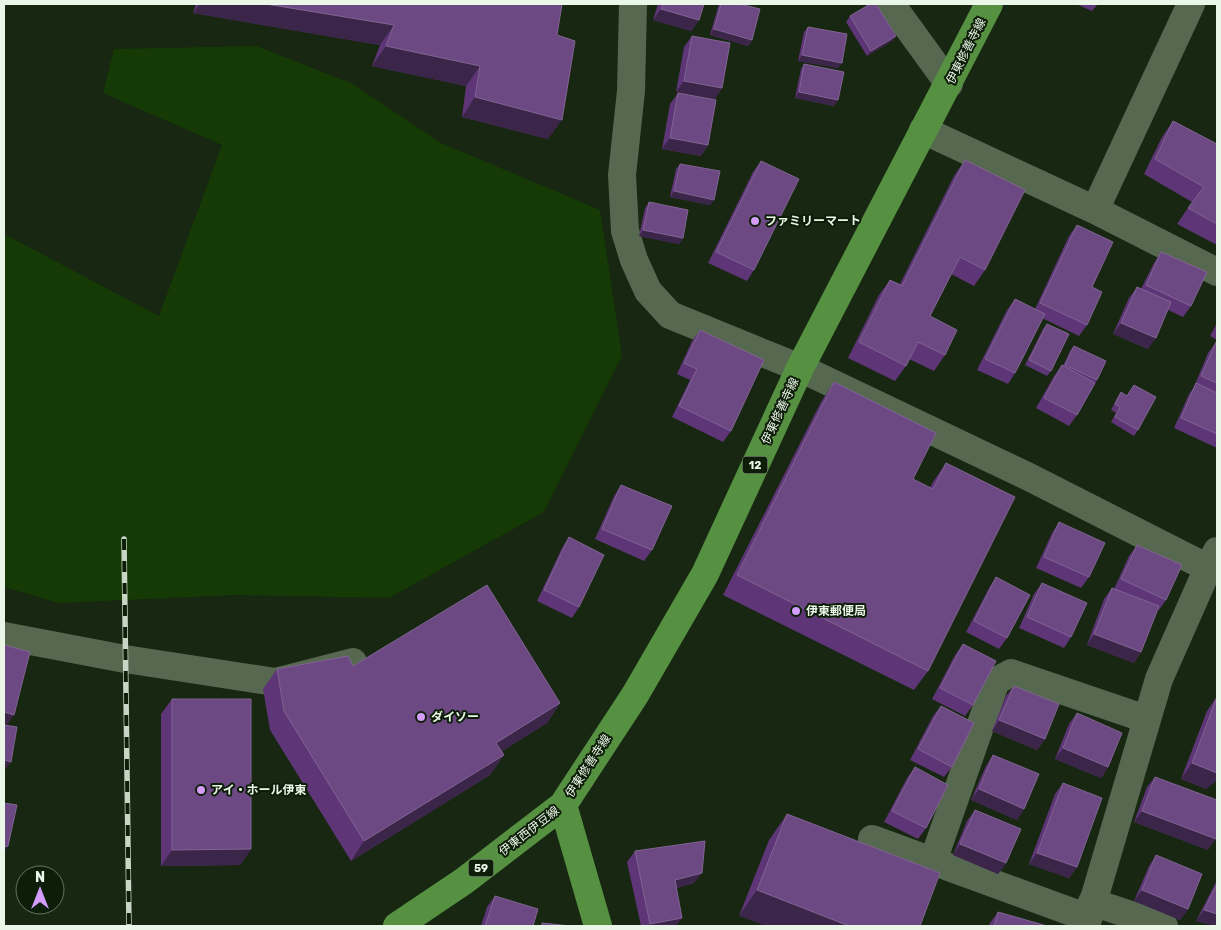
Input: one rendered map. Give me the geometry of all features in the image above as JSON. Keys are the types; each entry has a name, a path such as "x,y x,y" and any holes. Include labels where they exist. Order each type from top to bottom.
{"main road":[{"name":"伊東修善寺線","path":"598,926 563,805 635,695 705,574 800,368 989,4"},
{"name":"伊東西伊豆線","path":"397,926 464,881 563,805"}],"street":[{"path":"634,4 631,90 622,175 625,231 648,291 670,315 800,368 1029,477 1212,559 1159,679 1088,916"},
{"path":"891,4 949,84"},
{"path":"1095,210 1191,4"},
{"path":"923,130 1095,210 1217,272"},
{"path":"4,636 125,659 275,682 353,662"},
{"path":"933,861 996,681 1011,673 1146,719"},
{"path":"872,838 1088,916 1164,926"}],"green space":[{"path":"256,46 351,83 441,143 600,210 622,356 544,512 389,598 235,595 58,603 4,587 4,234 159,316 222,145 103,93 114,49"}],"building":[{"path":"266,4 562,4 557,35 575,41 562,120 475,97 480,66 386,46 394,25"},
{"path":"663,4 704,4 699,20 661,9"},
{"path":"721,4 740,4 760,9 752,40 714,29"},
{"path":"870,4 876,4 896,36 871,51 850,16"},
{"path":"808,27 847,34 842,63 802,55"},
{"path":"692,36 730,43 722,88 684,81"},
{"path":"804,64 844,72 838,100 799,92"},
{"path":"678,93 716,100 708,145 670,138"},
{"path":"1173,121 1217,144 1217,224 1188,208 1204,187 1155,159"},
{"path":"965,160 1025,190 985,270 960,257 930,316 957,330 945,355 918,342 906,366 859,342 890,280 902,286"},
{"path":"761,161 799,179 754,270 716,252"},
{"path":"680,164 720,171 714,200 674,191"},
{"path":"649,202 688,210 683,238 643,230"},
{"path":"1077,225 1113,242 1092,287 1102,292 1087,325 1040,303"},
{"path":"1161,252 1207,272 1191,306 1146,285"},
{"path":"1137,287 1171,302 1156,338 1121,323"},
{"path":"1015,299 1045,314 1015,373 985,359"},
{"path":"1047,324 1069,334 1051,371 1029,360"},
{"path":"700,330 764,360 731,431 679,406 697,369 684,363"},
{"path":"1217,343 1217,383 1201,376"},
{"path":"1074,346 1106,361 1097,380 1065,365"},
{"path":"1062,365 1095,383 1077,415 1044,398"},
{"path":"834,382 936,433 913,479 933,489 946,463 1015,497 928,671 737,575"},
{"path":"1196,383 1217,393 1217,434 1181,418"},
{"path":"1134,385 1156,397 1138,430 1115,417 1120,407 1115,404 1121,392 1127,396"},
{"path":"621,485 672,506 652,550 602,529"},
{"path":"1059,522 1105,543 1089,577 1044,557"},
{"path":"569,537 604,555 579,607 544,590"},
{"path":"1137,545 1182,565 1166,600 1121,579"},
{"path":"996,577 1030,595 1007,638 974,621"},
{"path":"1042,583 1087,603 1071,637 1027,617"},
{"path":"487,585 560,703 496,743 504,755 364,841 284,711 277,669 348,656 353,666"},
{"path":"1112,588 1159,606 1141,652 1094,634"},
{"path":"963,644 996,661 973,705 940,688"},
{"path":"4,645 30,652 14,715 4,712"},
{"path":"1014,686 1059,704 1045,739 999,720"},
{"path":"1217,697 1217,773 1192,763"},
{"name":"アイ・ホール伊東","path":"172,699 251,699 251,849 172,850"},
{"path":"941,706 974,723 952,767 918,749"},
{"path":"1077,713 1122,733 1108,767 1063,748"},
{"path":"4,725 17,727 11,762 4,760"},
{"path":"993,755 1039,774 1024,809 979,789"},
{"path":"915,767 948,785 926,828 892,811"},
{"path":"1155,777 1217,800 1216,839 1142,811"},
{"path":"1063,783 1102,798 1077,867 1037,853"},
{"path":"4,803 17,805 8,846 4,847"},
{"path":"975,810 1021,829 1006,863 960,844"},
{"path":"787,814 940,873 920,926 849,926 757,890"},
{"path":"705,841 702,873 675,880 682,918 650,924 635,851"},
{"path":"1156,855 1202,874 1188,909 1142,890"},
{"path":"1217,884 1217,914 1204,910"},
{"path":"495,896 538,909 533,926 485,926"},
{"path":"998,912 1047,926 994,926"},
{"path":"542,923 571,926 542,926"}],"railway":[{"path":"124,539 129,926"}],"place":[{"name":"ファミリーマート","path":"755,221"},
{"name":"伊東郵便局","path":"796,611"},
{"name":"ダイソー","path":"421,717"},
{"name":"アイ・ホール伊東","path":"201,790"}]}
